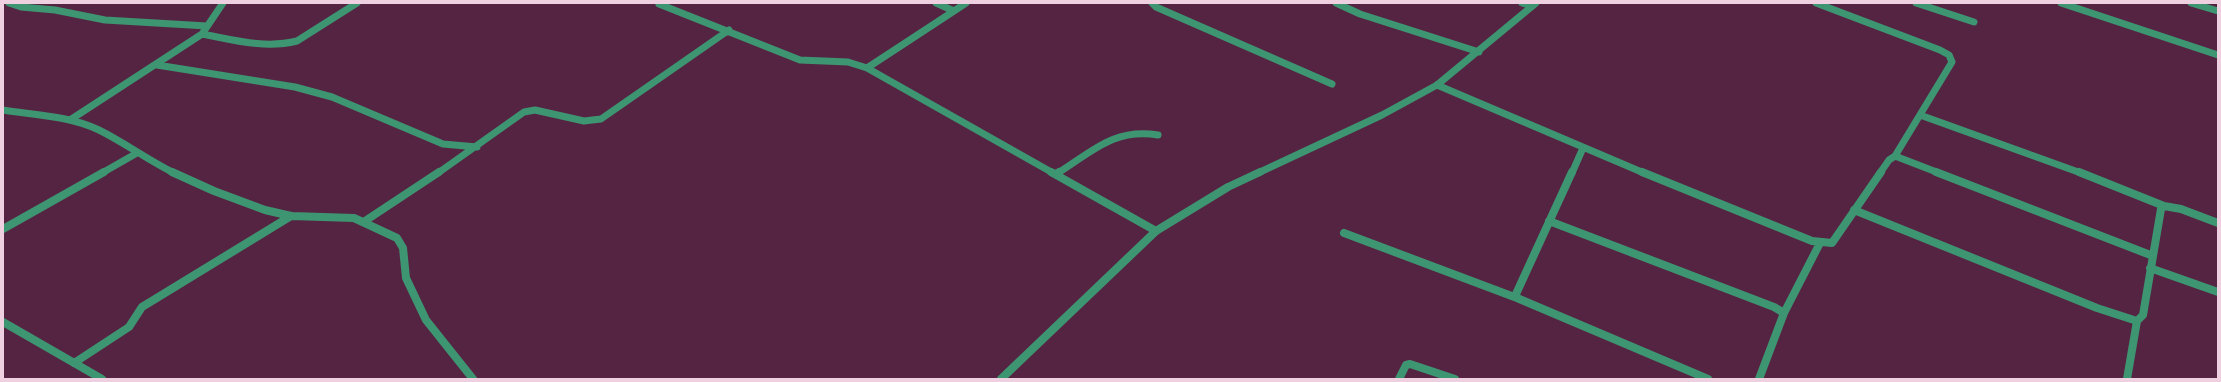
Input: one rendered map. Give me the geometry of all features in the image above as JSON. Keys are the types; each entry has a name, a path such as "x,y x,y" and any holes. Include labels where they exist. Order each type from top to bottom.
{"street":[{"path":"9,3 21,7 55,10 105,20 207,26"},
{"path":"70,120 157,65 202,34 223,3"},
{"path":"202,34 273,46 286,45 297,41 357,3"},
{"path":"936,3 954,11"},
{"path":"867,68 966,3"},
{"path":"1152,3 1156,7 1332,84"},
{"path":"1336,3 1360,14 1479,52"},
{"path":"1522,3 1534,4"},
{"path":"1437,85 1583,148 1820,243 1832,243 1890,160 1895,156 1952,60 1949,55 1933,47 1816,3"},
{"path":"1916,3 1974,22"},
{"path":"2061,3 2218,55"},
{"path":"2191,3 2218,12"},
{"path":"659,4 729,30 800,60 848,62 867,68 1156,231"},
{"path":"1001,379 1156,231 1228,187 1382,115 1437,85 1479,52 1534,4"},
{"path":"365,222 477,147 517,116 529,110 535,110 584,121 601,119 729,30"},
{"path":"157,65 295,87 332,98 443,144 477,147"},
{"path":"3,110 70,120 99,130 137,153 214,191 265,210 291,216 354,218 397,238 403,248 406,278 426,320 474,379"},
{"path":"1920,115 2104,181 2164,206 2181,209 2218,223"},
{"path":"1056,174 1113,138 1123,134 1141,132 1158,134"},
{"path":"1517,298 1516,294 1583,148"},
{"path":"3,229 137,153"},
{"path":"1895,156 2153,256"},
{"path":"2127,379 2137,321 2143,314 2161,209 2164,206"},
{"path":"1854,210 2096,308 2137,321"},
{"path":"74,363 129,327 142,306 291,216"},
{"path":"1549,221 1774,307 1784,313"},
{"path":"1344,234 1517,298 1708,379"},
{"path":"1759,379 1784,313 1820,243"},
{"path":"2150,268 2218,292"},
{"path":"3,322 102,379"},
{"path":"1399,379 1406,365 1410,364 1455,379"}]}
